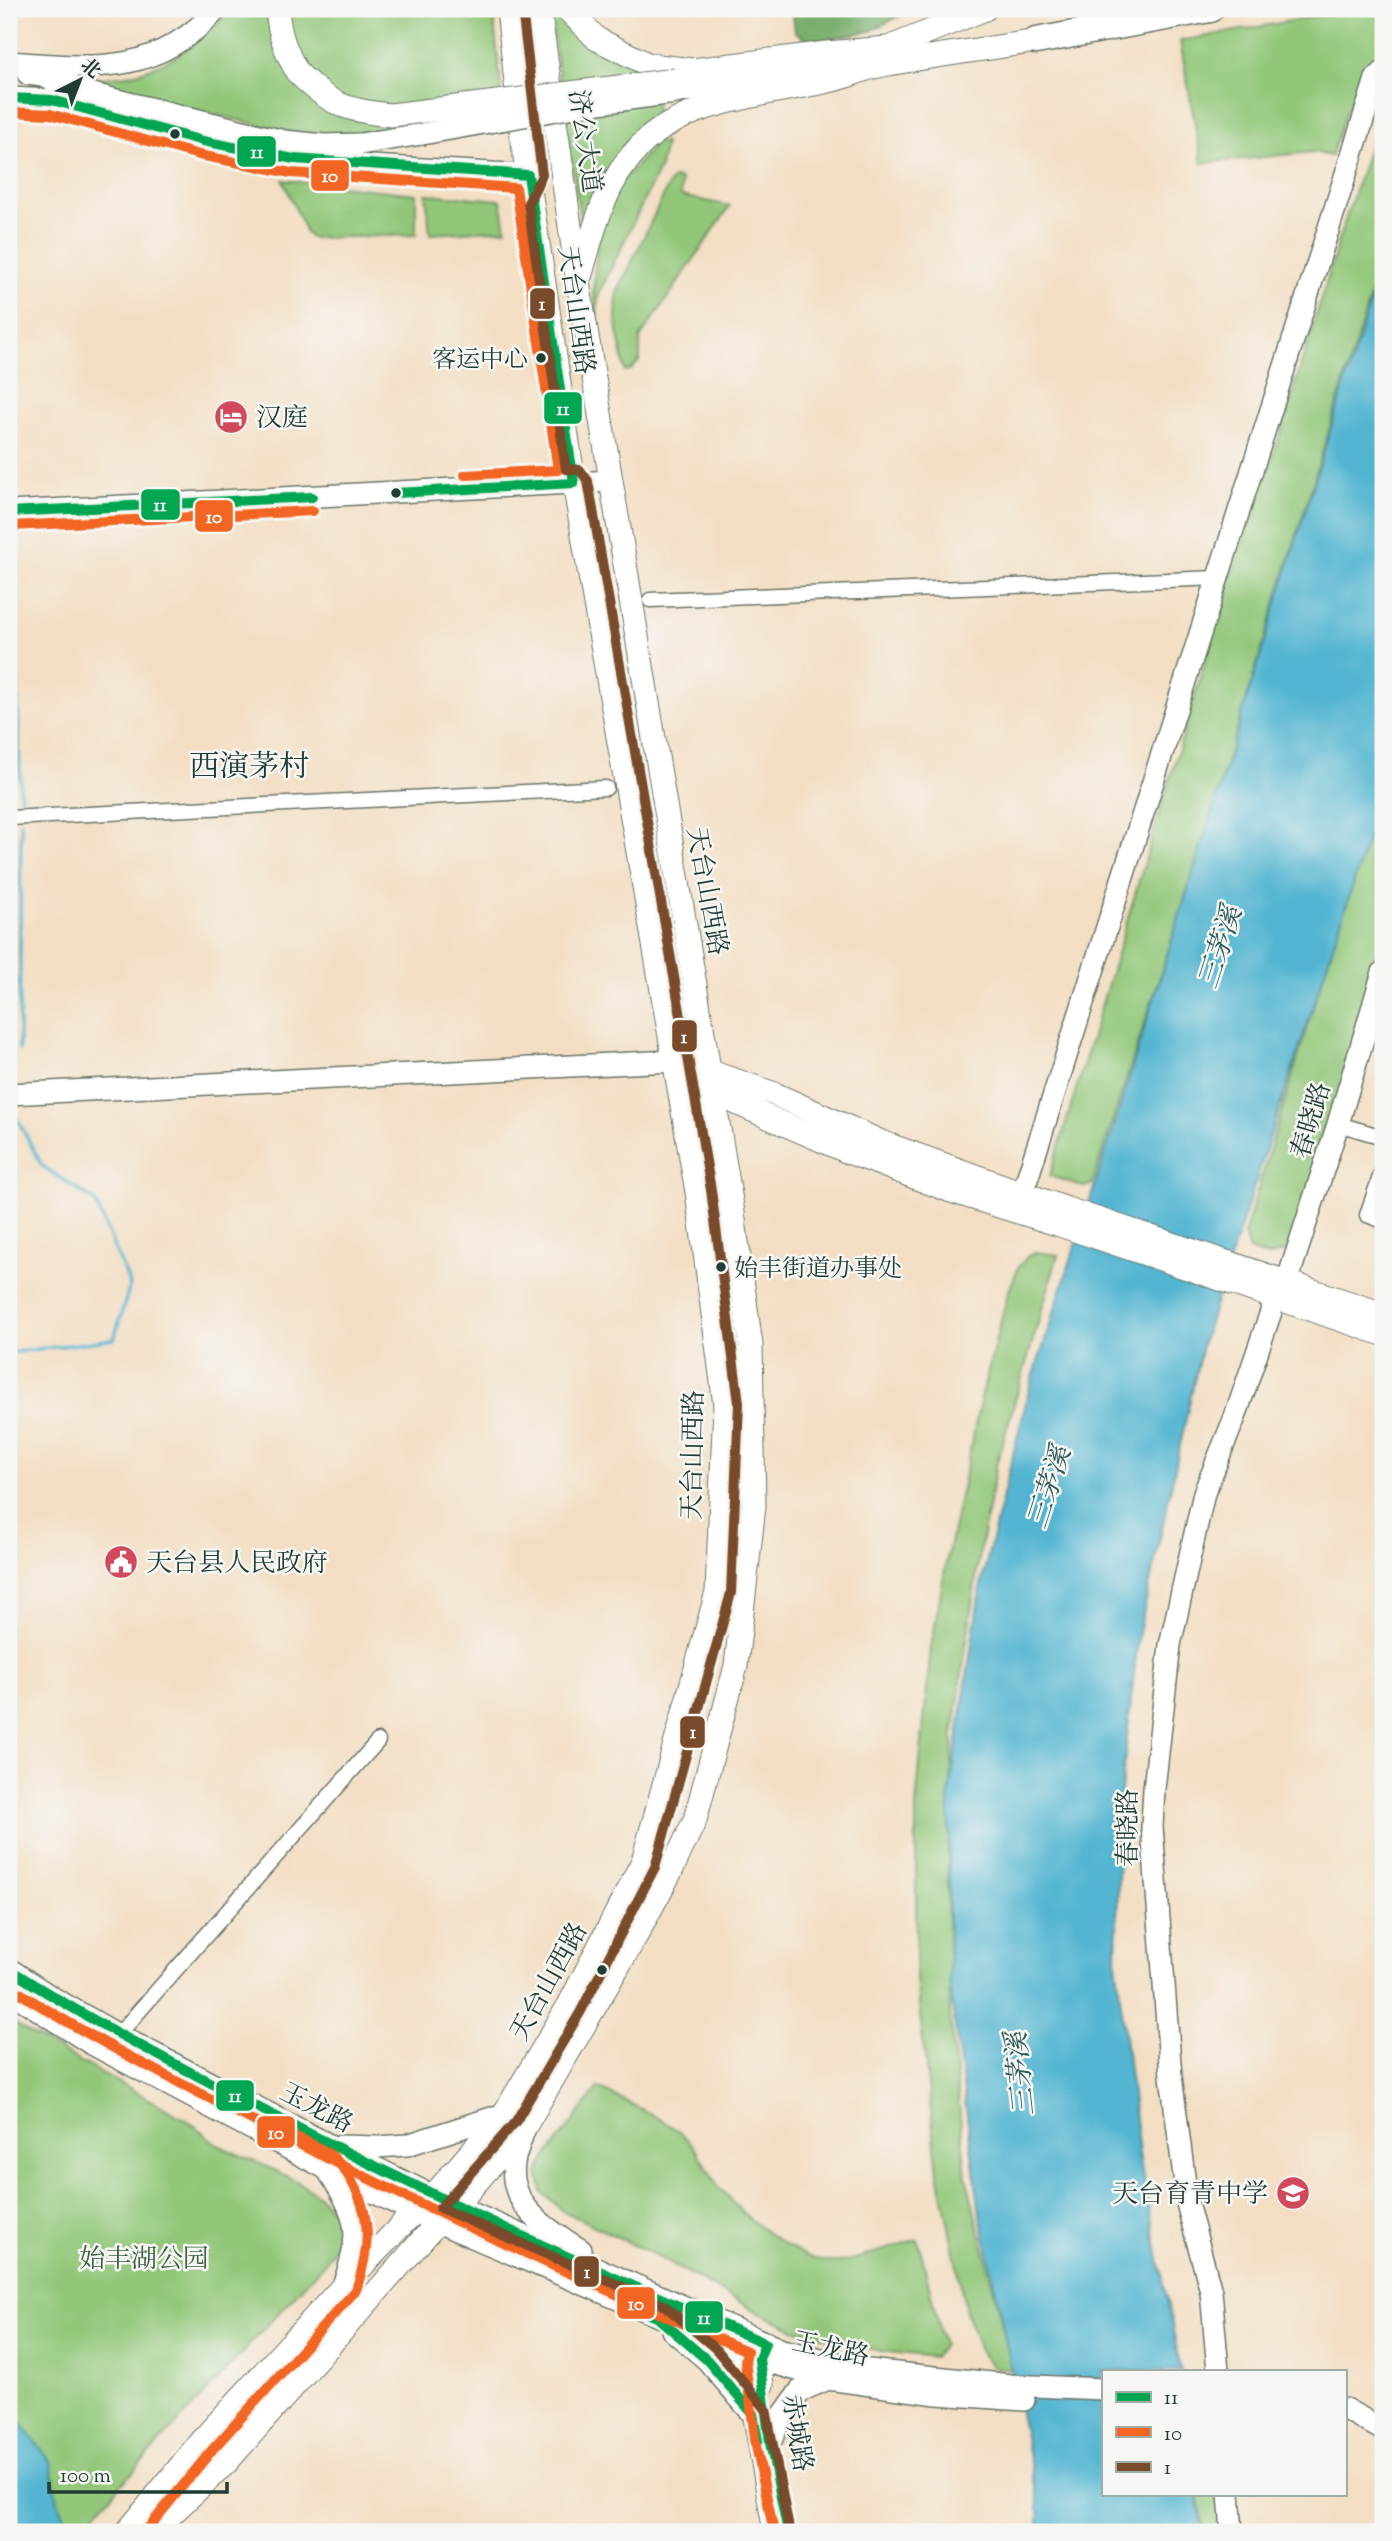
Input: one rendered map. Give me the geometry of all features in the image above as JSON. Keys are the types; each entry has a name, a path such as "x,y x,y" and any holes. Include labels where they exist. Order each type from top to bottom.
{"highway":[{"path":"1036,41 1210,9"}],"main road":[{"path":"9,62 71,66 112,65 145,58 178,44 216,9"},
{"path":"277,9 278,31 286,52 297,72 317,92 338,105 363,113 391,115 667,77 721,78 831,62 1036,41"},
{"path":"497,9 512,55"},
{"path":"9,98 52,100 203,141 294,159 528,176 508,9"},
{"name":"济公大道","path":"539,9 578,282"},
{"path":"567,9 597,39 667,77"},
{"path":"578,282 596,217 615,177 641,145 670,125 735,99 835,79 888,48 985,9"},
{"path":"9,72 42,76 96,95 284,141 324,145 360,144 591,104 693,70 826,53 869,60"},
{"path":"1023,1192 1376,79 1383,72"},
{"path":"9,88 96,95"},
{"name":"天台山西路","path":"139,2529 201,2441 343,2286 414,2212 433,2196 504,2114 569,2005 643,1861 717,1592 725,1405 697,1192 672,1061 574,483 528,176"},
{"name":"天台山西路","path":"139,2529 227,2462 438,2221 456,2206 526,2125 636,1936 695,1819 736,1666 754,1506 751,1345 711,1082 578,282"},
{"path":"9,512 611,481"},
{"name":"春晓路","path":"1218,2370 1211,2291 1188,2207 1171,2076 1158,1920 1153,1802 1170,1645 1204,1493 1282,1290 1338,1124 1383,972"},
{"path":"9,1094 672,1061 846,1151 951,1191 1063,1217 1282,1290 1383,1314"},
{"path":"711,1082 772,1093 881,1142 1023,1192 1063,1217"},
{"path":"1282,1290 1383,1334"},
{"path":"715,1333 749,1329"},
{"path":"717,1592 744,1597"},
{"name":"玉龙路","path":"9,1969 118,2035 331,2146 433,2196 629,2283 754,2348 828,2379 937,2394 1013,2393"},
{"name":"玉龙路","path":"9,1991 90,2043 327,2169 414,2212 657,2317 754,2348 782,2350 868,2370 1013,2393"},
{"path":"331,2146 407,2145 504,2114"},
{"path":"526,2125 514,2164 517,2191 529,2213 629,2283"},
{"path":"327,2169 355,2219 350,2266 343,2286"},
{"path":"657,2317 707,2360 753,2414"},
{"name":"赤城路","path":"754,2348 753,2414 775,2532"},
{"name":"赤城路","path":"754,2348 788,2532"},
{"path":"770,2443 781,2418 800,2391 828,2379"},
{"path":"1013,2393 1102,2389"},
{"path":"1013,2393 1102,2403"},
{"path":"1346,2410 1383,2430"},
{"path":"1229,2496 1232,2532"}],"street":[{"path":"650,600 1219,578"},
{"path":"9,818 607,788"},
{"path":"1338,1124 1383,1137"},
{"path":"1383,1168 1367,1215 1383,1221"},
{"path":"118,2035 378,1741"}],"green space":[{"path":"231,9 493,9 503,109 394,131 343,135 297,134 92,85 91,79 136,73 176,56 210,30"},
{"path":"549,9 560,9 646,71 659,120 583,237"},
{"path":"792,9 912,9 871,31 809,42 795,31"},
{"path":"1357,9 1383,9 1383,47 1360,78 1331,156 1313,152 1202,163 1180,41"},
{"path":"1383,105 1383,254 1184,902 1092,1185 1084,1187 1050,1176 1231,576 1280,435"},
{"path":"657,142 665,143 660,167 598,296 597,318 593,293 597,244 613,191"},
{"path":"674,178 681,180 681,196 730,206 640,338 640,360 631,370 625,371 616,319 617,293"},
{"path":"283,180 416,194 416,235 311,238 306,233"},
{"path":"426,194 501,200 506,229 430,234"},
{"path":"1383,791 1383,964 1291,1249 1268,1257 1249,1250 1244,1235 1324,972"},
{"path":"1037,1252 1058,1255 996,1465 979,1556 953,1735 947,1883 950,2015 966,2176 1013,2370 993,2367 981,2354 966,2311 938,2172 916,1980 916,1805 931,1647 981,1398 1008,1293 1019,1266 1029,1255"},
{"name":"始丰湖公园","path":"9,2020 194,2125 220,2146 301,2184 328,2205 339,2230 337,2242 325,2262 78,2532 9,2532"},
{"path":"598,2088 648,2113 683,2135 695,2148 730,2200 774,2238 808,2257 840,2262 918,2239 943,2345 934,2357 881,2351 794,2329 653,2254 563,2211 542,2192 538,2173 545,2159"},
{"path":"1199,2496 1225,2496 1227,2532 1203,2532"}],"water":[{"name":"三茅溪","path":"1383,261 1383,794 1203,1341 1138,1637 1120,1800 1116,1962 1140,2161 1181,2370 1102,2370 1102,2496 1198,2496 1201,2532 1038,2532 1038,2502 980,2214 949,1981 949,1794 981,1584 1029,1390 1126,1088"},
{"path":"9,2407 51,2462 58,2502 72,2532 9,2532"}],"waterway":[{"path":"9,351 13,503"},
{"path":"13,518 21,815"},
{"path":"19,1050 21,822"},
{"path":"9,1353 114,1339 130,1285 95,1201 42,1166 18,1120"}],"transit line":[{"name":"1","path":"522,9 542,175 528,203 566,469 580,470 588,481 711,1190 739,1403 731,1593 655,1867 581,2011 516,2121 440,2208 664,2305 716,2349 766,2409 789,2529"},
{"name":"11","path":"9,98 52,100 203,141 294,159 528,175 574,483 396,493"},
{"name":"10","path":"9,112 50,114 199,155 291,173 516,188 558,470 465,475"},
{"name":"11","path":"9,512 312,497"},
{"name":"10","path":"10,526 313,511"},
{"name":"11","path":"9,1969 130,2040 318,2138 508,2229 765,2343 759,2359 770,2443 788,2532"},
{"name":"10","path":"9,1986 125,2054 368,2178 620,2296 747,2351 745,2361 756,2446 774,2532"},
{"name":"10","path":"145,2532 212,2450 356,2290 364,2260 367,2232 357,2191 332,2156 294,2136"},
{"name":"11","path":"644,2312 657,2317 707,2360 753,2414 758,2441"}],"place":[{"name":"客运中心","path":"541,358"},
{"name":"汉庭","path":"231,417"},
{"name":"始丰街道办事处","path":"721,1267"},
{"name":"天台县人民政府","path":"121,1562"},
{"name":"天台育青中学","path":"1293,2193"}],"district":[{"name":"西演茅村","path":"249,766"}]}
